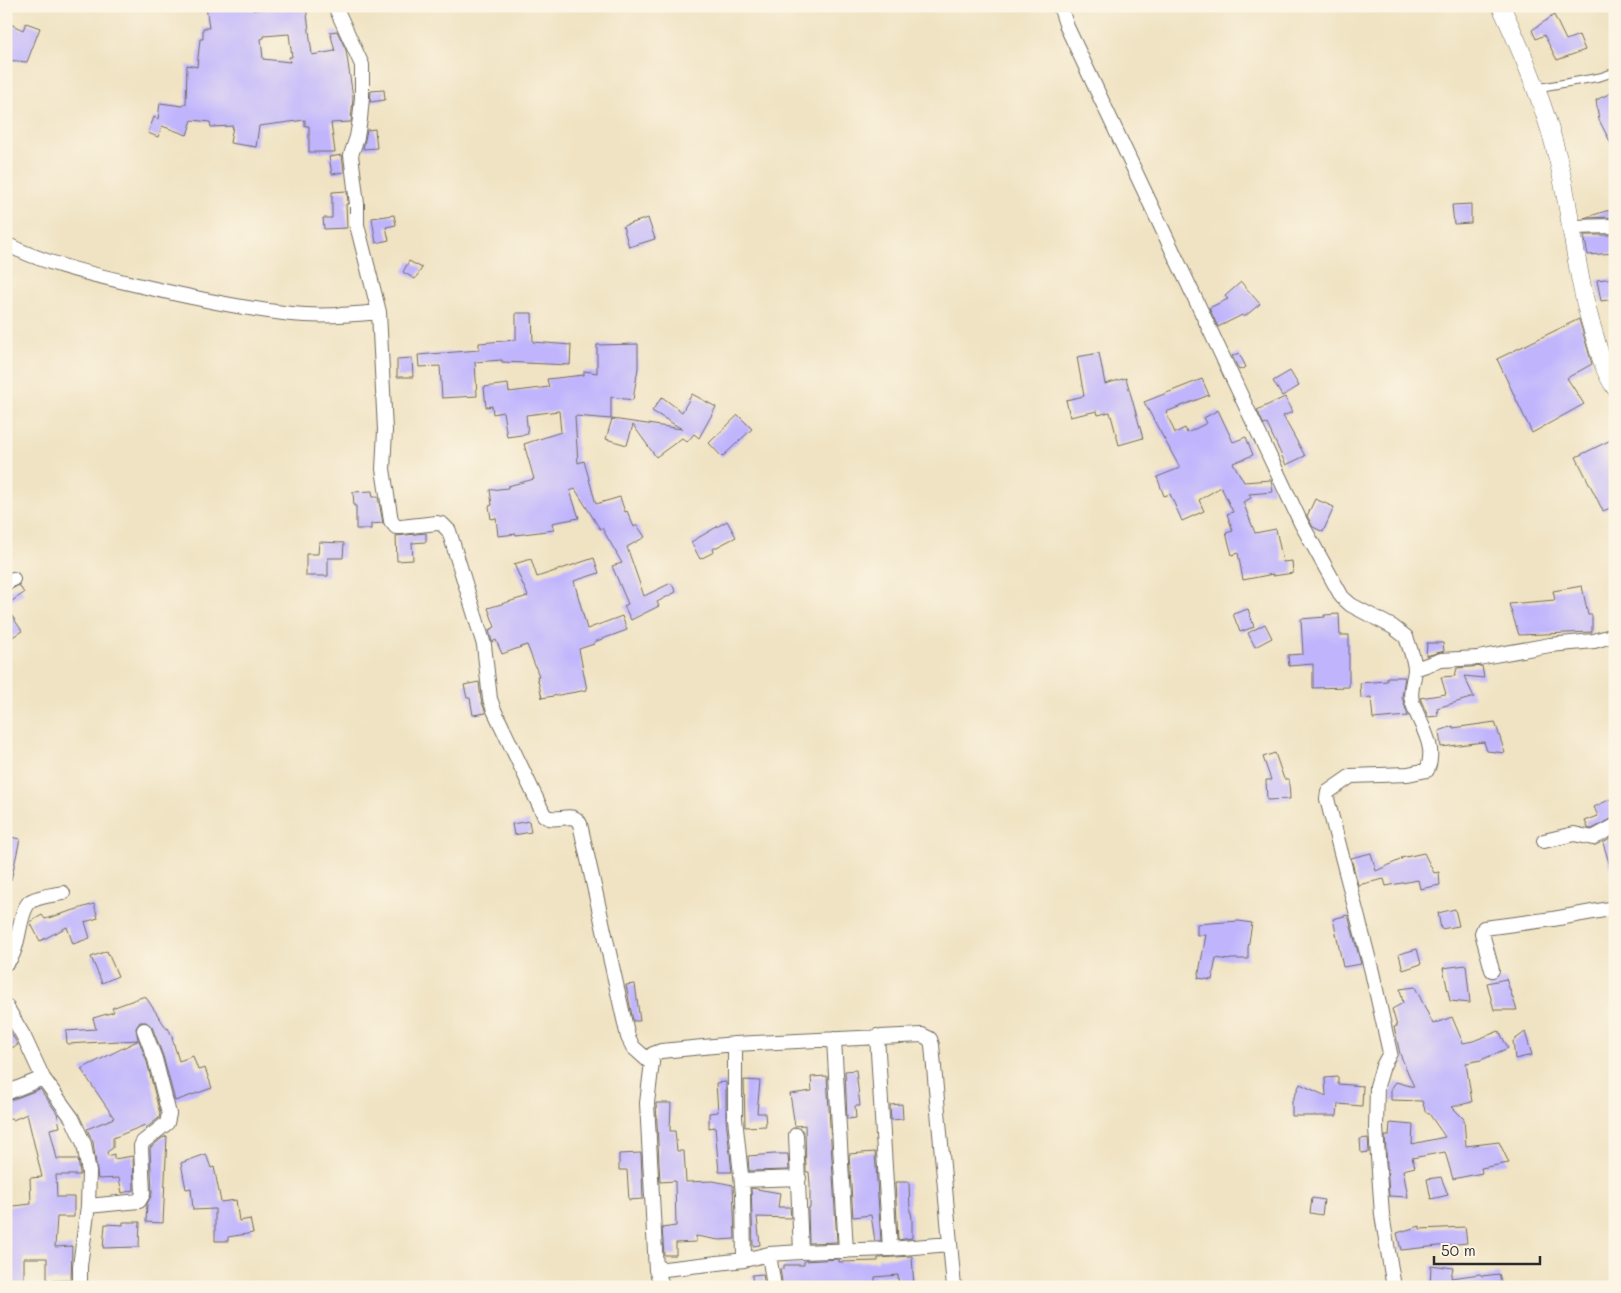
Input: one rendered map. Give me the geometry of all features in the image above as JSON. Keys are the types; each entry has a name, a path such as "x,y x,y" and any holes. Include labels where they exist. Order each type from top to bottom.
{"street":[{"path":"335,6 362,65 360,119 357,138 351,155 357,224 379,312 385,430 384,469 390,520 396,527 436,523 442,524 449,531 484,644 490,699 494,710 544,815 553,820 574,818 580,824 628,1037 633,1047 652,1064"},
{"path":"1060,6 1072,36 1316,551 1342,597 1351,605 1393,627 1406,637 1415,669 1411,687 1412,700 1429,741 1430,763 1426,770 1408,774 1352,776 1328,792 1327,799 1372,972 1390,1053 1383,1066 1377,1086 1376,1128 1382,1215 1394,1287"},
{"path":"1501,6 1536,88 1558,160 1587,312 1601,358 1615,387"},
{"path":"1571,227 1615,226"},
{"path":"6,244 23,253 97,275 246,308 310,315 379,312"},
{"path":"1415,669 1442,660 1478,658 1550,645 1594,641 1615,635"},
{"path":"1544,841 1574,834 1593,838 1615,826"},
{"path":"6,963 14,952 27,906 34,900 62,893"},
{"path":"1492,970 1482,933 1484,928 1554,920 1615,908"},
{"path":"6,1006 24,1037 43,1078 72,1118 84,1144 89,1172 88,1206 80,1266 80,1287"},
{"path":"88,1206 140,1202 143,1194 141,1146 143,1142 167,1123 169,1114 155,1059 144,1030"},
{"path":"663,1287 656,1270 647,1103 653,1054 661,1051 735,1044 922,1035 930,1039 932,1045 954,1287"},
{"path":"877,1036 890,1249"},
{"path":"834,1039 846,1251"},
{"path":"735,1044 735,1118 742,1180 744,1260"},
{"path":"6,1093 43,1078"},
{"path":"796,1134 801,1252"},
{"path":"742,1180 799,1178"},
{"path":"656,1270 744,1260 769,1254 890,1249 950,1244"},
{"path":"769,1254 774,1287"}],"lane":[{"path":"1536,88 1600,77 1615,72"}],"building":[{"path":"206,6 252,6 253,10 278,6 306,6 312,55 335,51 330,32 337,31 346,50 353,97 351,122 331,123 335,152 309,152 309,126 305,126 305,120 259,126 256,147 230,143 233,126 211,127 210,122 192,120 187,135 162,126 158,137 148,133 154,117 158,119 160,103 183,106 183,104 186,104 187,65 197,67 200,39 203,39 203,28 209,28","holes":["289,34 292,57 289,57 290,62 263,59 261,39 264,36"]},
{"path":"1554,15 1566,40 1579,35 1585,50 1557,60 1544,35 1536,39 1532,30"},
{"path":"6,22 23,30 26,23 40,28 27,62 6,60"},
{"path":"384,90 385,100 370,102 371,91"},
{"path":"1615,91 1615,151 1599,120 1596,100"},
{"path":"375,129 377,148 363,149 367,130"},
{"path":"342,155 344,172 332,174 329,157"},
{"path":"347,191 347,228 324,229 323,218 332,218 332,192"},
{"path":"1471,204 1471,223 1454,224 1452,205"},
{"path":"1615,210 1615,217 1584,218 1606,211"},
{"path":"394,215 396,225 386,227 389,240 376,243 372,218"},
{"path":"648,218 655,239 629,247 623,226"},
{"path":"1584,235 1611,235 1615,253 1588,255"},
{"path":"409,261 422,268 415,279 403,272"},
{"path":"1615,278 1615,299 1601,301 1597,280"},
{"path":"1241,282 1260,304 1244,317 1242,315 1218,327 1209,308 1228,299 1225,296"},
{"path":"516,313 532,313 533,342 571,345 570,365 502,362 502,360 475,362 477,396 442,398 440,366 419,367 418,355 479,350 479,343 516,340"},
{"path":"1579,319 1592,364 1567,378 1584,404 1532,433 1497,359"},
{"path":"638,344 638,368 633,400 611,397 611,419 575,416 578,463 584,461 596,504 620,497 625,512 627,511 634,527 637,525 645,537 627,547 644,596 671,583 676,592 657,602 659,606 631,620 624,606 628,604 612,566 622,563 602,528 600,529 575,489 570,491 579,518 552,523 554,530 498,536 496,518 491,519 489,506 492,505 490,490 508,488 508,486 534,479 524,444 561,432 559,411 526,415 528,434 507,437 503,412 493,414 492,406 486,407 484,387 508,384 509,392 549,387 547,379 584,375 584,371 597,373 597,345"},
{"path":"1099,353 1105,384 1126,378 1143,438 1119,445 1110,412 1098,415 1097,411 1070,417 1066,400 1084,396 1077,357"},
{"path":"1239,353 1246,367 1239,370 1232,356"},
{"path":"412,358 413,377 397,377 397,359"},
{"path":"1290,371 1299,386 1282,396 1273,381"},
{"path":"1202,379 1209,395 1166,412 1175,433 1185,428 1187,433 1207,423 1204,418 1218,410 1233,442 1246,437 1253,455 1233,463 1244,482 1271,480 1273,492 1249,494 1251,498 1243,502 1255,533 1276,529 1283,562 1292,561 1293,573 1273,576 1273,574 1243,580 1238,553 1232,555 1226,533 1233,531 1227,514 1233,512 1221,487 1199,500 1204,511 1182,521 1170,494 1164,496 1157,477 1180,468 1144,402"},
{"path":"692,394 716,407 699,438 694,434 687,442 682,438 656,457 633,425 627,445 606,439 612,419 682,429 652,411 662,397 682,412"},
{"path":"1285,397 1292,412 1283,416 1305,456 1286,465 1267,424 1264,425 1257,410"},
{"path":"738,415 752,429 722,457 709,443"},
{"path":"1615,438 1615,506 1603,511 1576,457"},
{"path":"372,491 373,497 378,497 383,523 371,524 371,529 356,529 356,506 354,506 353,492"},
{"path":"1315,499 1334,507 1323,532 1313,527 1307,516"},
{"path":"727,521 736,537 713,549 714,552 700,559 691,542"},
{"path":"426,533 426,542 412,543 413,560 397,561 396,536"},
{"path":"319,542 344,543 343,558 328,558 328,576 306,576 306,554 318,554"},
{"path":"594,558 599,573 574,581 587,629 622,616 627,630 579,649 587,690 542,698 537,676 539,676 527,645 502,654 496,640 492,642 489,630 495,627 488,608 528,596 514,564 531,559 537,577"},
{"path":"19,585 24,593 6,605 6,592"},
{"path":"1582,586 1588,615 1592,615 1592,632 1519,635 1509,604 1555,600 1553,591"},
{"path":"6,607 22,631 6,641"},
{"path":"1248,609 1254,627 1240,632 1233,614"},
{"path":"1339,614 1340,635 1349,635 1349,687 1313,688 1313,664 1289,666 1288,655 1303,654 1301,619"},
{"path":"1265,624 1272,638 1255,647 1248,633"},
{"path":"1427,643 1443,643 1444,651 1426,656"},
{"path":"1482,666 1484,678 1464,676 1474,697 1437,708 1438,716 1428,717 1420,698 1446,694 1441,677 1455,676 1457,668"},
{"path":"1387,677 1405,677 1402,697 1408,716 1373,719 1371,697 1361,698 1360,683 1387,681"},
{"path":"479,682 481,700 486,713 473,715 470,698 467,698 464,685"},
{"path":"1495,722 1505,753 1487,751 1484,742 1441,747 1439,731 1453,726 1453,728"},
{"path":"1275,753 1284,779 1289,779 1290,799 1267,800 1266,780 1271,780 1263,757"},
{"path":"1615,797 1615,817 1592,829 1588,828 1585,821 1598,816 1594,807"},
{"path":"529,821 531,832 514,835 512,824"},
{"path":"6,836 20,839 11,880 6,880"},
{"path":"1615,836 1615,872 1612,872 1603,843"},
{"path":"1371,853 1376,871 1401,858 1424,853 1434,873 1439,872 1440,885 1420,889 1418,880 1386,886 1384,879 1358,885 1351,858"},
{"path":"94,904 98,918 85,922 90,938 73,944 67,927 40,941 30,922 42,915 45,919"},
{"path":"1455,909 1459,926 1441,929 1438,913"},
{"path":"1348,915 1361,964 1343,967 1333,919"},
{"path":"1239,921 1252,923 1248,959 1229,960 1216,958 1212,980 1198,978 1206,935 1197,935 1197,924"},
{"path":"1417,949 1421,964 1403,970 1399,954"},
{"path":"107,951 118,976 102,983 91,957"},
{"path":"1466,965 1470,1003 1450,1001 1443,968"},
{"path":"1506,979 1517,1010 1494,1010 1487,983"},
{"path":"635,984 640,1021 633,1021 626,985"},
{"path":"1415,987 1433,1024 1452,1017 1463,1043 1499,1031 1508,1048 1481,1060 1466,1063 1472,1102 1452,1107 1464,1119 1466,1146 1499,1142 1509,1163 1481,1168 1482,1173 1453,1179 1445,1152 1412,1158 1415,1167 1403,1170 1408,1197 1389,1196 1385,1136 1389,1136 1390,1123 1413,1125 1412,1144 1445,1137 1428,1112 1426,1113 1422,1101 1391,1100 1391,1089 1396,1082 1414,1087 1400,1054 1394,1027 1397,1026 1392,1009 1403,1003 1400,989"},
{"path":"145,996 168,1028 173,1038 179,1061 193,1056 198,1070 205,1068 212,1088 175,1101 163,1056 152,1027 146,1022 140,1022 136,1028 138,1040 67,1044 66,1031 96,1029 93,1018 114,1012 112,1008"},
{"path":"6,1024 18,1045 6,1050"},
{"path":"1525,1032 1532,1055 1515,1059 1513,1041"},
{"path":"139,1040 147,1062 160,1114 159,1118 146,1128 145,1125 113,1138 113,1148 107,1152 108,1156 114,1154 114,1159 133,1156 134,1190 122,1193 119,1178 98,1179 93,1142 87,1129 114,1118 81,1069"},
{"path":"856,1070 860,1106 855,1106 856,1118 847,1119 845,1071"},
{"path":"827,1076 837,1242 809,1243 808,1208 810,1208 810,1184 809,1172 806,1172 805,1125 795,1126 790,1094 812,1091 811,1077"},
{"path":"1338,1077 1338,1084 1363,1086 1362,1106 1338,1104 1337,1116 1292,1116 1292,1101 1300,1084 1326,1096 1325,1078"},
{"path":"744,1080 760,1081 757,1113 765,1113 766,1126 745,1127"},
{"path":"726,1082 726,1119 732,1172 719,1172 715,1127 709,1128 709,1113 718,1112 716,1083"},
{"path":"40,1089 57,1113 60,1127 50,1129 57,1159 78,1159 80,1175 56,1175 57,1197 74,1197 74,1217 57,1217 55,1247 72,1246 71,1280 47,1281 47,1258 24,1258 24,1287 6,1287 6,1207 31,1204 30,1178 42,1177 27,1114 13,1120 12,1118 6,1120 6,1102"},
{"path":"656,1103 671,1103 670,1131 675,1131 677,1151 684,1151 686,1182 713,1181 733,1185 735,1239 719,1240 696,1236 696,1242 676,1243 676,1255 664,1255 662,1228 676,1226 675,1181 660,1182"},
{"path":"902,1104 903,1119 891,1120 890,1105"},
{"path":"167,1136 163,1223 146,1222 147,1204 152,1194 150,1148"},
{"path":"1368,1138 1369,1152 1361,1153 1360,1139"},
{"path":"875,1152 881,1241 875,1241 871,1215 853,1217 849,1154"},
{"path":"641,1153 643,1199 629,1200 627,1170 619,1170 619,1154"},
{"path":"206,1154 211,1168 214,1167 221,1202 236,1200 239,1221 250,1219 253,1233 228,1237 228,1241 215,1241 215,1209 193,1210 191,1188 186,1189 181,1163"},
{"path":"788,1154 789,1170 749,1171 748,1156"},
{"path":"1441,1177 1448,1195 1431,1199 1427,1179"},
{"path":"895,1182 909,1182 912,1238 898,1240"},
{"path":"751,1188 780,1193 778,1207 790,1207 791,1218 757,1217 760,1245 753,1246"},
{"path":"1312,1198 1324,1200 1322,1215 1310,1213"},
{"path":"123,1222 140,1222 139,1247 103,1248 105,1224 123,1225"},
{"path":"1420,1226 1420,1229 1465,1227 1467,1243 1401,1250 1397,1233"},
{"path":"912,1256 914,1287 899,1287 898,1275 875,1277 875,1287 783,1287 780,1269 784,1269 784,1265 804,1265 804,1261 839,1259 839,1262 878,1261 878,1258"},
{"path":"1431,1265 1453,1268 1451,1278 1480,1274 1482,1276 1499,1274 1503,1287 1430,1287"},
{"path":"763,1274 765,1287 753,1287 752,1275"}]}
